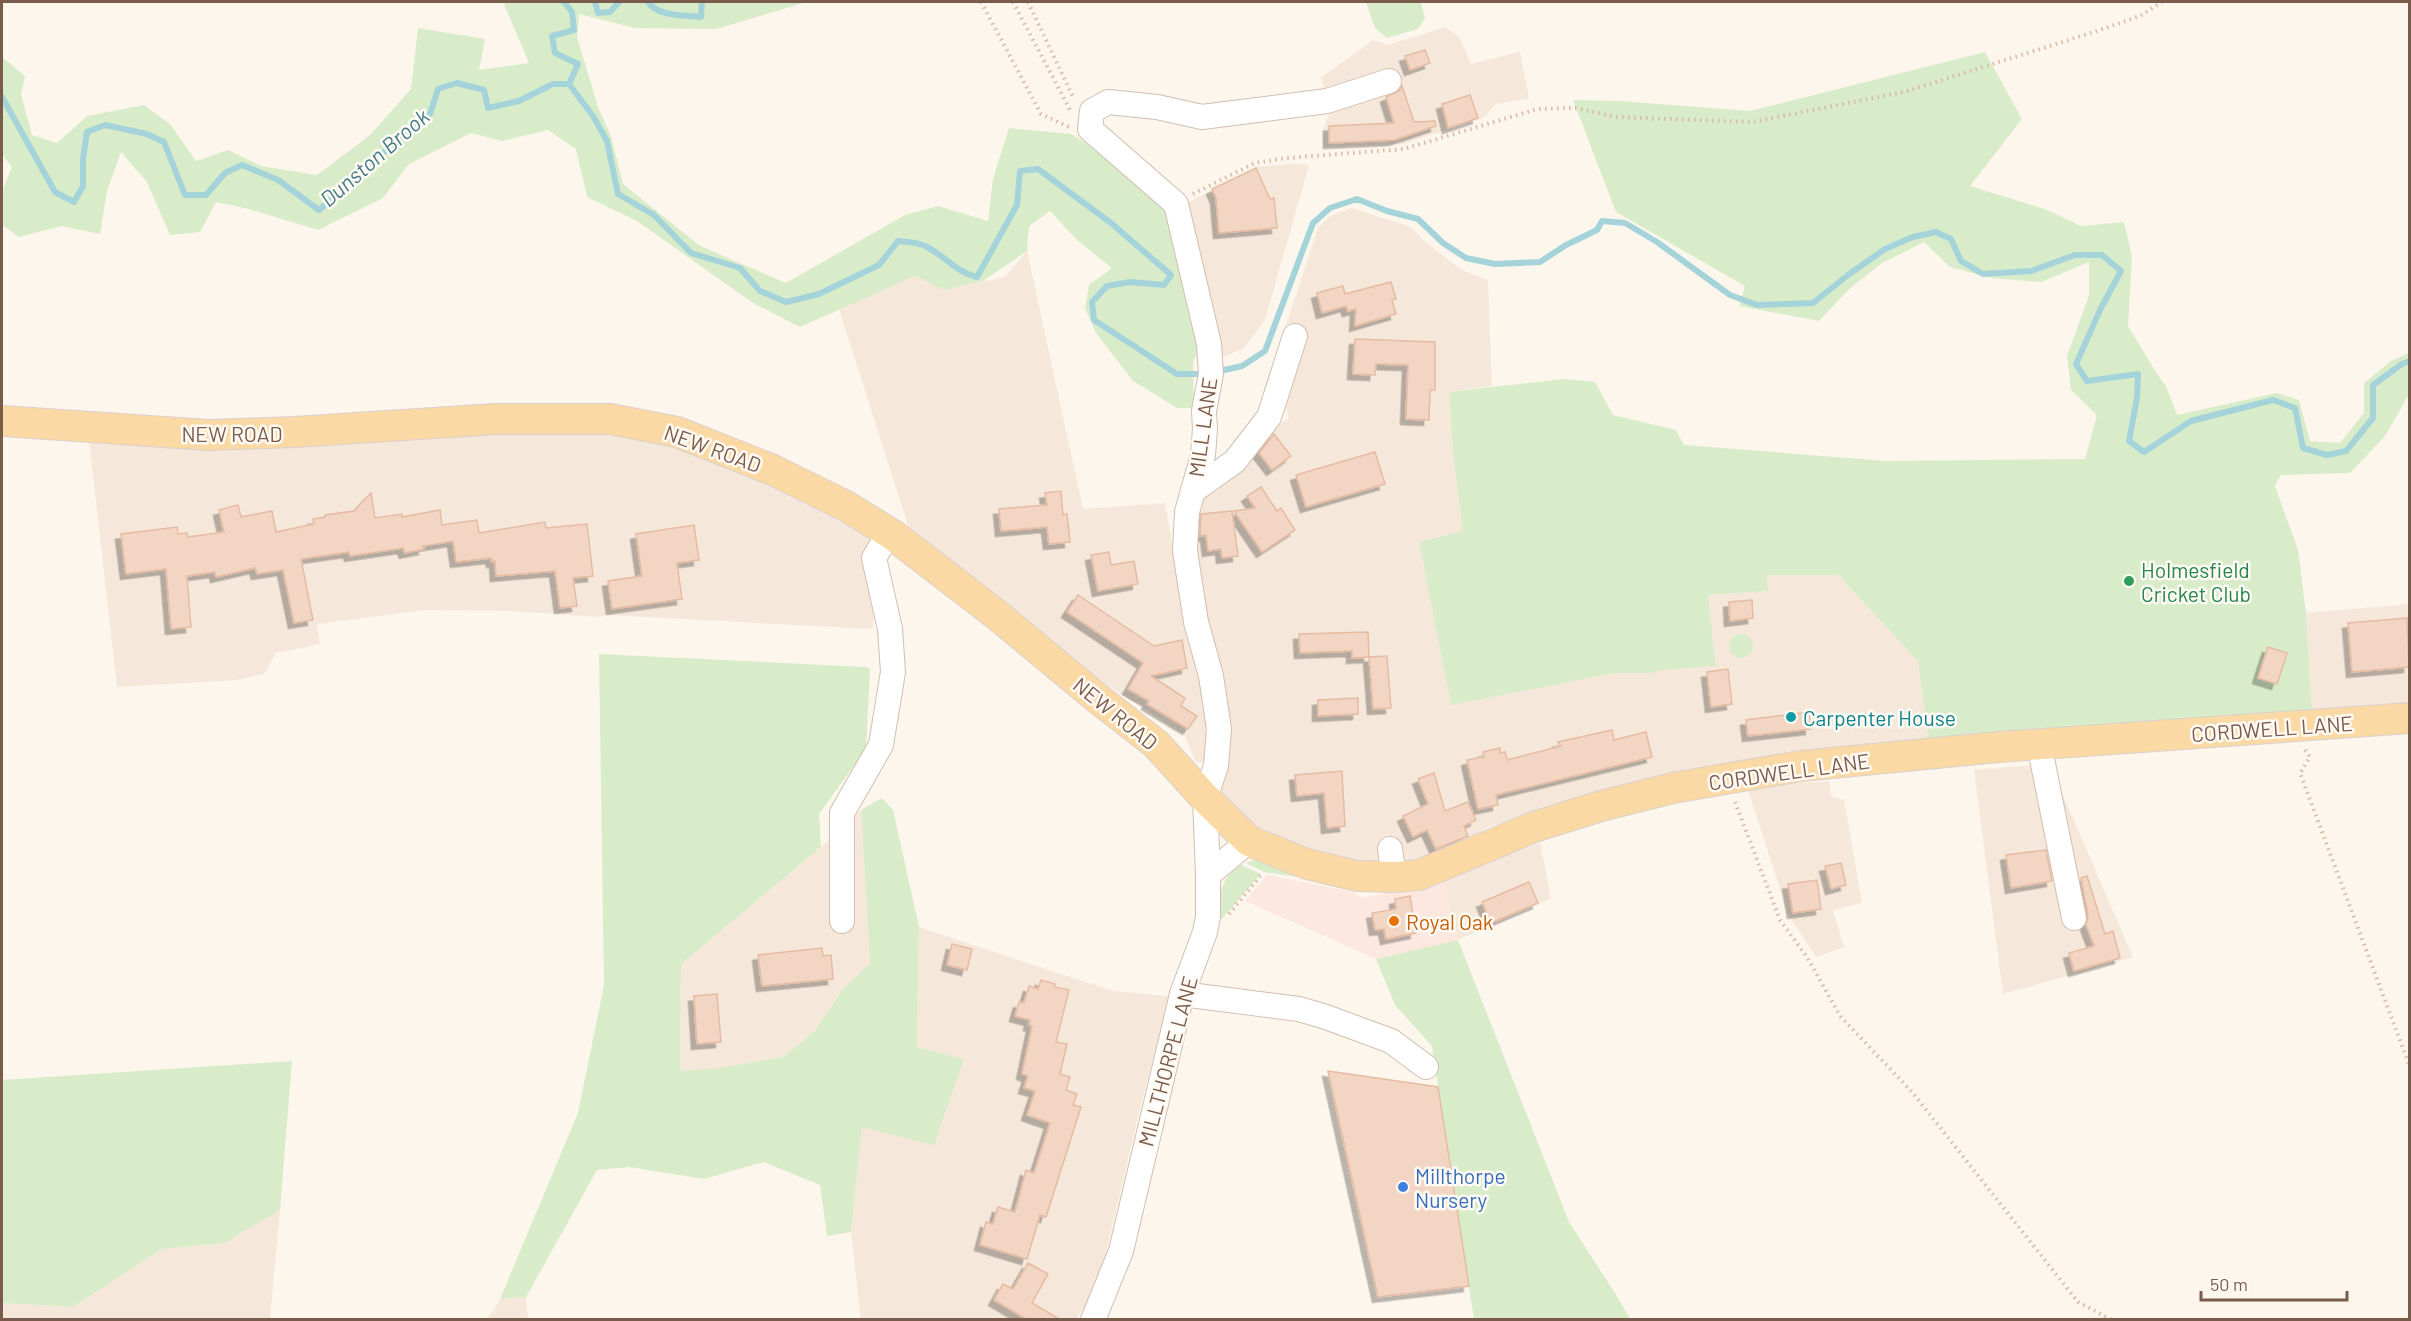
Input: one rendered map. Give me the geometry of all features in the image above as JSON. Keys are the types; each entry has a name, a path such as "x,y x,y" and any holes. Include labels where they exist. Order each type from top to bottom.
{"main road":[{"name":"NEW ROAD","path":"2,421 209,435 495,419 610,419 677,432 773,470 846,506 893,535 997,615 1156,744 1205,798"},
{"name":"CORDWELL LANE","path":"1205,798 1240,848 1357,876 1392,863 1419,875 1534,827 1601,806 1726,778 1802,766 2039,744 2409,718"}],"street":[{"path":"1176,204 1090,129 1092,111 1108,102 1156,107 1202,117 1327,101 1389,81"},
{"name":"MILL LANE","path":"1176,204 1209,344 1211,374 1204,411 1203,455 1187,512 1185,551 1196,622 1211,676 1219,729 1216,766 1205,798"},
{"path":"1192,491 1235,462 1269,417 1295,336"},
{"path":"842,921 842,813 881,745 893,672 890,629 874,558 881,546 893,535"},
{"path":"2039,744 2074,918"},
{"name":"MILLTHORPE LANE","path":"1093,1320 1120,1251 1182,994 1205,933 1208,917 1208,875 1205,798"},
{"path":"1208,875 1240,848"},
{"path":"1182,994 1299,1010 1326,1017 1391,1041 1426,1067"}],"path":[{"path":"981,2 1041,114 1068,128 1090,129"},
{"path":"1013,2 1067,107 1090,129"},
{"path":"1028,2 1090,129"},
{"path":"1176,204 1210,184 1255,163 1287,158 1404,150 1537,109 1577,108 1616,117 1752,122 1904,92 2140,16 2162,2"},
{"path":"2310,757 2300,773 2409,1067"},
{"path":"1726,778 1780,920 1807,957 1840,1016 1912,1092 2078,1302 2112,1320"},
{"path":"1205,933 1221,923 1265,874 1240,848"}],"shaded area":[{"path":"1445,27 1459,37 1471,64 1520,52 1529,98 1496,104 1483,118 1403,144 1323,147 1323,130 1330,111 1321,78 1373,40 1388,45"},
{"path":"1309,165 1265,320 1243,349 1220,358 1185,204 1256,167"},
{"path":"1351,208 1411,227 1423,240 1460,269 1488,280 1492,386 1449,392 1453,455 1463,532 1419,542 1451,704 1615,673 1653,673 1661,670 1716,666 1708,595 1768,591 1767,575 1838,575 1918,661 1928,739 1522,816 1483,829 1483,837 1423,863 1363,867 1263,835 1216,792 1191,559 1200,500 1262,436 1289,418 1286,407 1294,357 1276,356 1318,228 1330,216"},
{"path":"1027,251 1083,509 1165,503 1179,583 1204,672 1212,744 1205,762 1196,762 1184,734 1066,659 912,538 839,309 915,276 944,290 1005,277"},
{"path":"593,433 672,445 731,464 876,537 873,629 607,615 599,617 512,611 426,610 317,624 320,644 276,653 264,674 237,680 117,687 89,441 99,444 211,448 475,434"},
{"path":"2409,604 2409,707 2312,712 2306,613"},
{"path":"2056,763 2056,779 2133,957 2003,994 1974,770"},
{"path":"1829,781 1831,796 1844,800 1862,903 1833,910 1844,947 1816,957 1788,914 1747,787"},
{"path":"861,810 870,964 843,989 815,1031 783,1057 721,1068 680,1072 681,964 821,847"},
{"path":"1540,843 1551,898 1458,940 1443,880"},
{"path":"1267,875 1354,892 1362,898 1443,880 1458,940 1376,959 1245,901"},
{"path":"919,927 1113,991 1168,996 1169,998 1104,1261 1088,1302 1076,1319 861,1320 851,1232 862,1126 964,1059 917,1047"},
{"path":"280,1210 270,1319 2,1319 2,1303 73,1307 162,1249 224,1243"},
{"path":"526,1297 528,1319 487,1320 500,1299"}],"green space":[{"path":"505,2 807,2 716,29 635,28 579,14 577,37 598,107 611,136 623,184 700,246 786,283 905,215 938,206 988,221 993,179 1009,128 1071,134 1083,141 1170,209 1202,341 1193,363 1194,408 1177,408 1133,381 1096,333 1085,308 1089,285 1112,268 1077,240 1050,211 1029,226 1027,251 983,281 944,290 915,276 800,327 753,303 637,221 587,197 576,149 548,130 502,141 471,133 409,164 383,198 318,230 249,209 216,202 200,232 170,235 147,182 121,152 107,191 100,234 62,226 19,237 2,225 2,192 12,167 2,154 2,57 25,76 21,95 32,135 57,143 87,116 144,105 170,124 196,161 228,150 261,166 317,175 370,135 411,89 418,28 485,39 479,70 529,63"},
{"path":"1366,2 1421,2 1425,18 1418,29 1387,38 1375,28"},
{"path":"1985,52 2022,119 1970,186 2045,209 2081,226 2124,222 2132,256 2128,326 2166,386 2177,415 2277,393 2299,400 2310,441 2340,443 2364,413 2364,383 2391,361 2409,353 2409,394 2385,436 2350,473 2281,475 2275,486 2298,550 2306,613 2312,712 1928,739 1918,661 1838,575 1767,575 1768,591 1708,595 1716,666 1661,670 1653,673 1615,673 1451,705 1419,542 1463,531 1453,455 1449,392 1564,379 1595,382 1613,415 1676,430 1684,445 1886,461 2085,459 2097,415 2071,390 2067,356 2089,296 2089,262 2041,282 1990,278 1950,267 1924,242 1882,263 1848,290 1819,321 1739,306 1745,286 1616,212 1573,100 1620,101 1750,111"},
{"path":"1741,634 1750,637 1753,646 1750,655 1741,658 1732,655 1729,646 1732,637"},
{"path":"599,654 870,669 866,749 819,814 821,847 681,964 680,1071 721,1068 783,1057 815,1031 843,989 870,964 861,810 882,798 893,810 919,927 917,1047 964,1059 934,1145 862,1127 851,1232 827,1236 820,1185 764,1162 704,1179 629,1167 597,1170 526,1297 500,1299 578,1113 604,985"},
{"path":"1254,860 1332,882 1264,872 1246,863"},
{"path":"1241,865 1261,874 1221,920 1220,903 1224,882"},
{"path":"1458,940 1569,1222 1630,1319 1474,1319 1432,1046 1395,1005 1376,959"},
{"path":"292,1061 280,1210 224,1243 162,1249 73,1307 2,1303 2,1080"}],"building":[{"path":"1425,50 1430,63 1410,70 1405,56"},
{"path":"1402,86 1414,122 1435,121 1436,126 1394,140 1329,143 1329,126 1394,123 1386,97 1399,91"},
{"path":"1470,95 1478,118 1448,128 1442,104"},
{"path":"1256,168 1270,199 1274,198 1277,228 1219,233 1216,198 1212,189"},
{"path":"1391,282 1396,299 1392,300 1396,314 1355,326 1356,309 1348,311 1346,306 1322,313 1317,293 1343,286 1345,294"},
{"path":"1355,339 1435,342 1435,390 1430,390 1429,420 1406,419 1408,365 1376,364 1375,375 1353,374"},
{"path":"1274,434 1291,456 1272,470 1259,453"},
{"path":"1375,452 1385,484 1306,507 1296,475"},
{"path":"1261,487 1277,511 1281,508 1295,530 1262,552 1234,511 1255,508 1247,496"},
{"path":"1061,491 1063,515 1067,514 1070,542 1049,544 1047,527 1001,531 999,509 1047,505 1045,493"},
{"path":"371,493 375,518 402,514 402,517 440,510 442,525 477,520 479,533 545,522 546,528 587,524 593,576 573,578 577,606 560,608 555,571 496,576 495,561 492,562 491,558 456,562 453,541 423,546 424,549 405,553 403,548 350,556 349,552 301,559 313,620 294,623 283,570 257,574 255,568 216,577 215,572 187,576 191,627 171,629 166,569 126,574 121,534 177,527 178,534 187,533 188,537 224,532 219,510 238,505 241,517 272,511 276,532 314,524 313,519 325,517 325,515 354,511"},
{"path":"1232,511 1238,556 1222,558 1221,549 1208,551 1206,535 1200,536 1201,514"},
{"path":"694,525 699,560 677,563 682,599 612,609 608,581 642,576 636,534"},
{"path":"1109,552 1111,565 1134,561 1138,584 1098,591 1091,555"},
{"path":"1078,595 1154,646 1182,640 1187,668 1151,676 1185,698 1181,706 1197,716 1188,729 1147,704 1149,701 1128,689 1143,663 1067,612"},
{"path":"1752,600 1753,618 1730,621 1729,602"},
{"path":"2407,618 2409,667 2352,672 2348,623"},
{"path":"1368,632 1369,657 1352,658 1352,651 1300,653 1299,634"},
{"path":"2268,647 2287,653 2277,684 2258,678"},
{"path":"1387,656 1391,708 1373,709 1369,657"},
{"path":"1728,669 1732,704 1711,707 1707,672"},
{"path":"1358,698 1358,714 1318,716 1318,700"},
{"name":"Carpenter House","path":"1809,712 1811,729 1748,736 1746,720"},
{"path":"1612,730 1614,740 1646,732 1652,757 1496,795 1498,805 1478,809 1467,760 1484,757 1483,752 1500,748 1500,753 1505,752 1507,760 1561,746 1558,742"},
{"path":"1342,771 1345,826 1327,828 1324,793 1297,796 1295,775"},
{"path":"1434,773 1445,811 1468,802 1476,820 1464,826 1468,836 1436,849 1427,830 1413,837 1403,816 1428,804 1418,779"},
{"path":"2046,850 2052,881 2011,888 2006,855"},
{"path":"1841,863 1846,885 1831,889 1825,866"},
{"path":"2087,876 2105,934 2113,931 2120,958 2074,971 2069,953 2094,946 2086,925 2088,915 2081,878"},
{"path":"1817,880 1821,909 1793,913 1788,884"},
{"path":"1529,882 1538,903 1491,923 1482,902"},
{"name":"Royal Oak","path":"1410,896 1416,933 1386,939 1384,929 1375,930 1372,913 1396,909 1395,899"},
{"path":"952,944 972,949 967,970 947,965"},
{"path":"822,948 823,956 831,955 833,979 762,986 758,955"},
{"path":"1041,980 1055,984 1054,987 1069,990 1056,1042 1067,1044 1060,1074 1070,1077 1066,1090 1077,1094 1073,1105 1081,1107 1046,1217 1040,1215 1027,1259 980,1245 986,1222 993,1224 998,1207 1015,1212 1026,1170 1034,1173 1050,1123 1027,1115 1035,1091 1024,1088 1028,1076 1022,1074 1032,1026 1029,1025 1030,1020 1015,1016 1019,1002 1024,1003 1029,986 1038,989"},
{"path":"717,994 721,1042 697,1044 694,996"},
{"name":"Millthorpe Nursery","path":"1328,1071 1438,1087 1469,1286 1378,1297"},
{"path":"1028,1263 1048,1274 1032,1303 1061,1320 1028,1320 994,1300 1003,1284 1013,1289"}],"waterway":[{"path":"564,2 572,12 574,30 552,36 555,53 578,64 569,84"},
{"path":"595,2 598,13 610,12 619,2"},
{"path":"648,2 652,7 665,13 701,17 702,2"},
{"name":"Dunston Brook","path":"2,97 55,192 74,202 83,186 83,159 87,132 105,125 147,134 164,142 185,195 206,195 225,173 242,165 278,180 319,210 361,171 430,114 438,89 457,83 484,90 488,108 519,101 553,84 569,84"},
{"path":"569,84 593,116 607,141 618,194 654,215 691,253 740,268 760,291 786,302 819,294 879,265 898,241 924,245 963,272 977,277 1017,205 1020,171 1038,169 1111,223 1171,275 1164,285 1130,282 1107,286 1092,302 1094,320 1177,374 1206,374"},
{"path":"1216,372 1242,366 1265,351 1313,223 1330,208 1357,199 1387,211 1418,219 1443,243 1466,258 1495,264 1540,262 1566,245 1597,230 1602,221 1625,223 1657,242 1730,295 1757,305 1813,303 1885,249 1913,237 1936,232 1951,239 1961,261 1983,274 2031,271 2075,255 2102,255 2121,271 2101,308 2076,364 2087,381 2138,374 2137,398 2129,441 2144,452 2191,421 2273,400 2295,408 2303,448 2327,455 2346,451 2373,418 2373,385 2402,364 2410,361"}],"place":[{"name":"Holmesfield Cricket Club","path":"2129,581"},
{"name":"Carpenter House","path":"1791,717"},
{"name":"Royal Oak","path":"1394,921"},
{"name":"Millthorpe Nursery","path":"1403,1187"}]}
